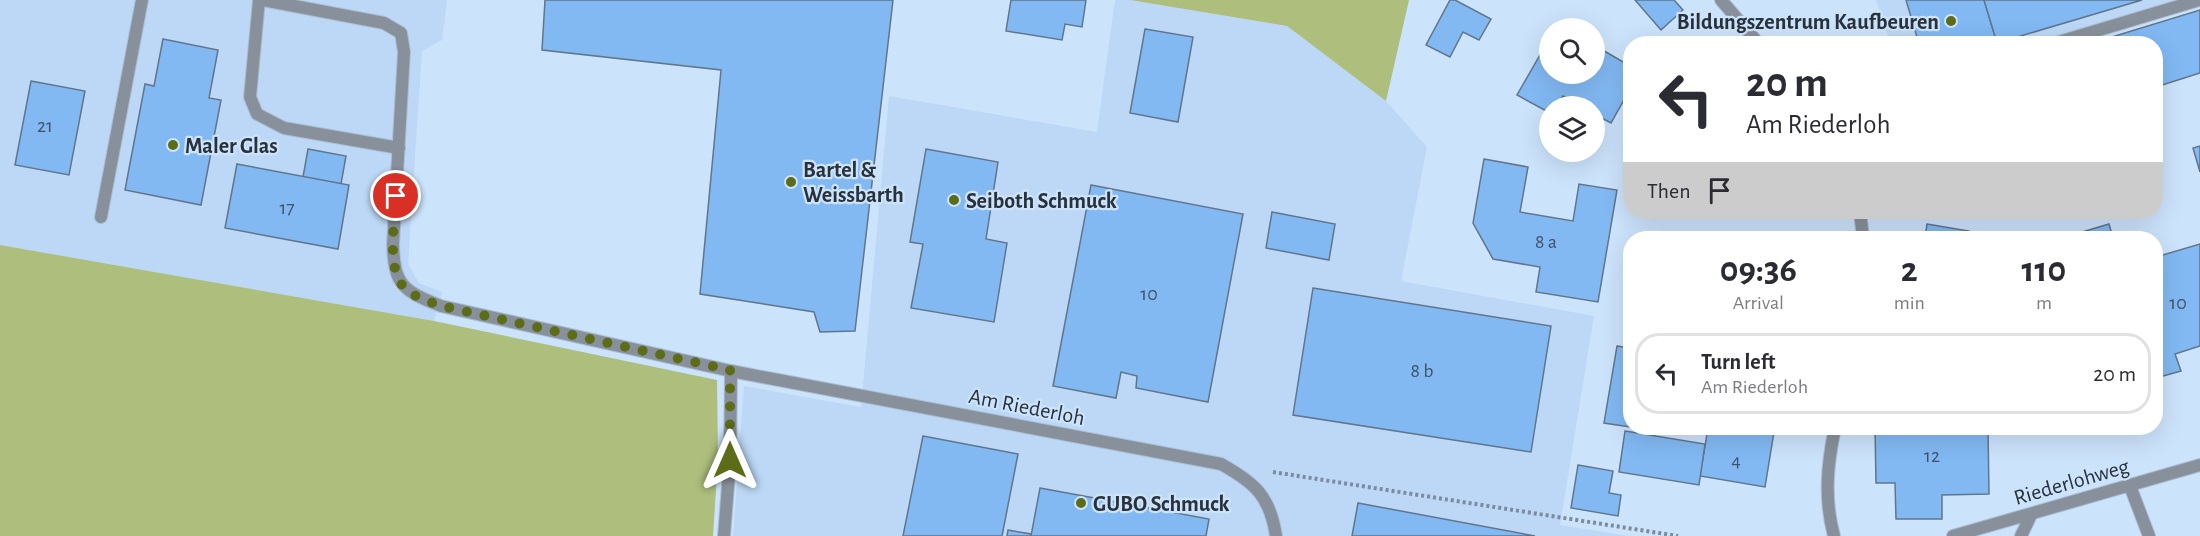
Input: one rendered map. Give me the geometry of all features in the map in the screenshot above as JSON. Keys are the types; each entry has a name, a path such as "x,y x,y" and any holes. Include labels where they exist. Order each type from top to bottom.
{"street":[{"path":"101,217 142,0"},
{"path":"261,0 250,97 257,114 284,128 399,148"},
{"name":"Am Riederloh","path":"261,0 384,23 401,33 404,52 394,270 402,286 417,296 441,306 730,370 1221,464 1241,476 1263,495 1273,519 1276,536"},
{"path":"1721,0 1752,36"},
{"path":"2079,36 2199,0"},
{"path":"724,536 730,460 730,370"},
{"path":"1833,435 1828,459 1827,510 1834,536"},
{"name":"Riederlohweg","path":"1953,536 2200,465"},
{"path":"2130,486 2149,536"},
{"path":"2021,536 2031,515"}],"path":[{"path":"1268,471 1678,536"}],"shaded area":[{"path":"0,0 447,0 442,40 422,51 408,264 419,283 442,292 434,321 0,245"},
{"path":"1115,0 1130,0 1287,26 1386,101 1427,147 1401,281 1594,316 1560,525 1629,536 733,536 744,386 861,407 889,96 1097,132"},
{"path":"1876,0 2181,0 2062,36 1888,36"}],"green space":[{"path":"1130,0 1409,0 1386,101 1287,26"},
{"path":"0,245 434,321 717,380 718,458 713,536 0,536"}],"building":[{"name":"Bartel & Weissbarth","path":"545,0 893,0 855,331 820,332 814,312 700,294 721,70 542,50"},
{"path":"1011,0 1086,0 1082,27 1065,24 1062,40 1006,31"},
{"path":"1450,0 1455,0 1491,19 1479,40 1463,32 1450,57 1426,45"},
{"path":"1635,0 1674,0 1683,10 1661,30"},
{"name":"Bildungszentrum Kaufbeuren","path":"1906,0 1984,0 1995,36 1917,36"},
{"path":"1984,0 2142,0 2021,36 1995,36"},
{"path":"2200,10 2200,73 2163,85 2163,36 2115,36"},
{"path":"1145,29 1193,37 1178,122 1130,113"},
{"name":"Maler Glas","path":"163,39 218,50 209,98 221,100 201,205 125,190 145,84 154,86"},
{"path":"1605,51 1623,62 1623,102 1611,123 1605,120 1605,96 1539,96 1539,107 1517,95 1539,57 1539,84 1605,84"},
{"path":"31,81 85,91 69,175 15,165"},
{"path":"2200,146 2200,172 2193,148"},
{"path":"308,149 346,156 341,184 303,177"},
{"name":"Seiboth Schmuck","path":"926,149 998,162 986,239 1007,243 994,322 911,308 923,244 910,242"},
{"path":"1484,159 1528,167 1520,212 1573,221 1579,184 1617,190 1598,302 1536,292 1540,267 1493,259 1473,223"},
{"path":"237,164 349,185 338,249 225,228"},
{"path":"1091,185 1243,214 1208,402 1136,388 1137,376 1121,372 1116,398 1053,386"},
{"path":"1272,212 1335,224 1329,260 1266,248"},
{"path":"1927,224 1969,231 1926,231"},
{"path":"2109,224 2111,231 2086,231"},
{"path":"2200,244 2200,346 2175,354 2181,371 2163,376 2163,255"},
{"path":"1313,288 1551,326 1531,452 1293,415"},
{"path":"1617,346 1623,347 1623,426 1604,423"},
{"path":"1624,435 1650,435 1705,444 1699,485 1619,472"},
{"path":"1707,435 1774,435 1765,487 1700,476"},
{"path":"1875,435 1988,435 1989,494 1942,495 1942,519 1896,519 1895,483 1876,483"},
{"path":"923,436 1018,454 1002,536 903,536"},
{"path":"1578,465 1613,471 1609,493 1621,495 1618,516 1571,508"},
{"name":"GUBO Schmuck","path":"1040,488 1209,519 1206,536 1031,536"},
{"path":"1358,503 1535,536 1352,536"},
{"path":"1008,530 1031,534 1031,536 1007,536"}],"place":[{"name":"Bildungszentrum Kaufbeuren","path":"1951,21"},
{"name":"Maler Glas","path":"173,145"},
{"name":"Bartel & Weissbarth","path":"791,182"},
{"name":"Seiboth Schmuck","path":"954,200"},
{"name":"GUBO Schmuck","path":"1081,503"}],"route":[{"path":"396,196 394,270 402,286 417,296 441,306 730,370 730,460"}]}
